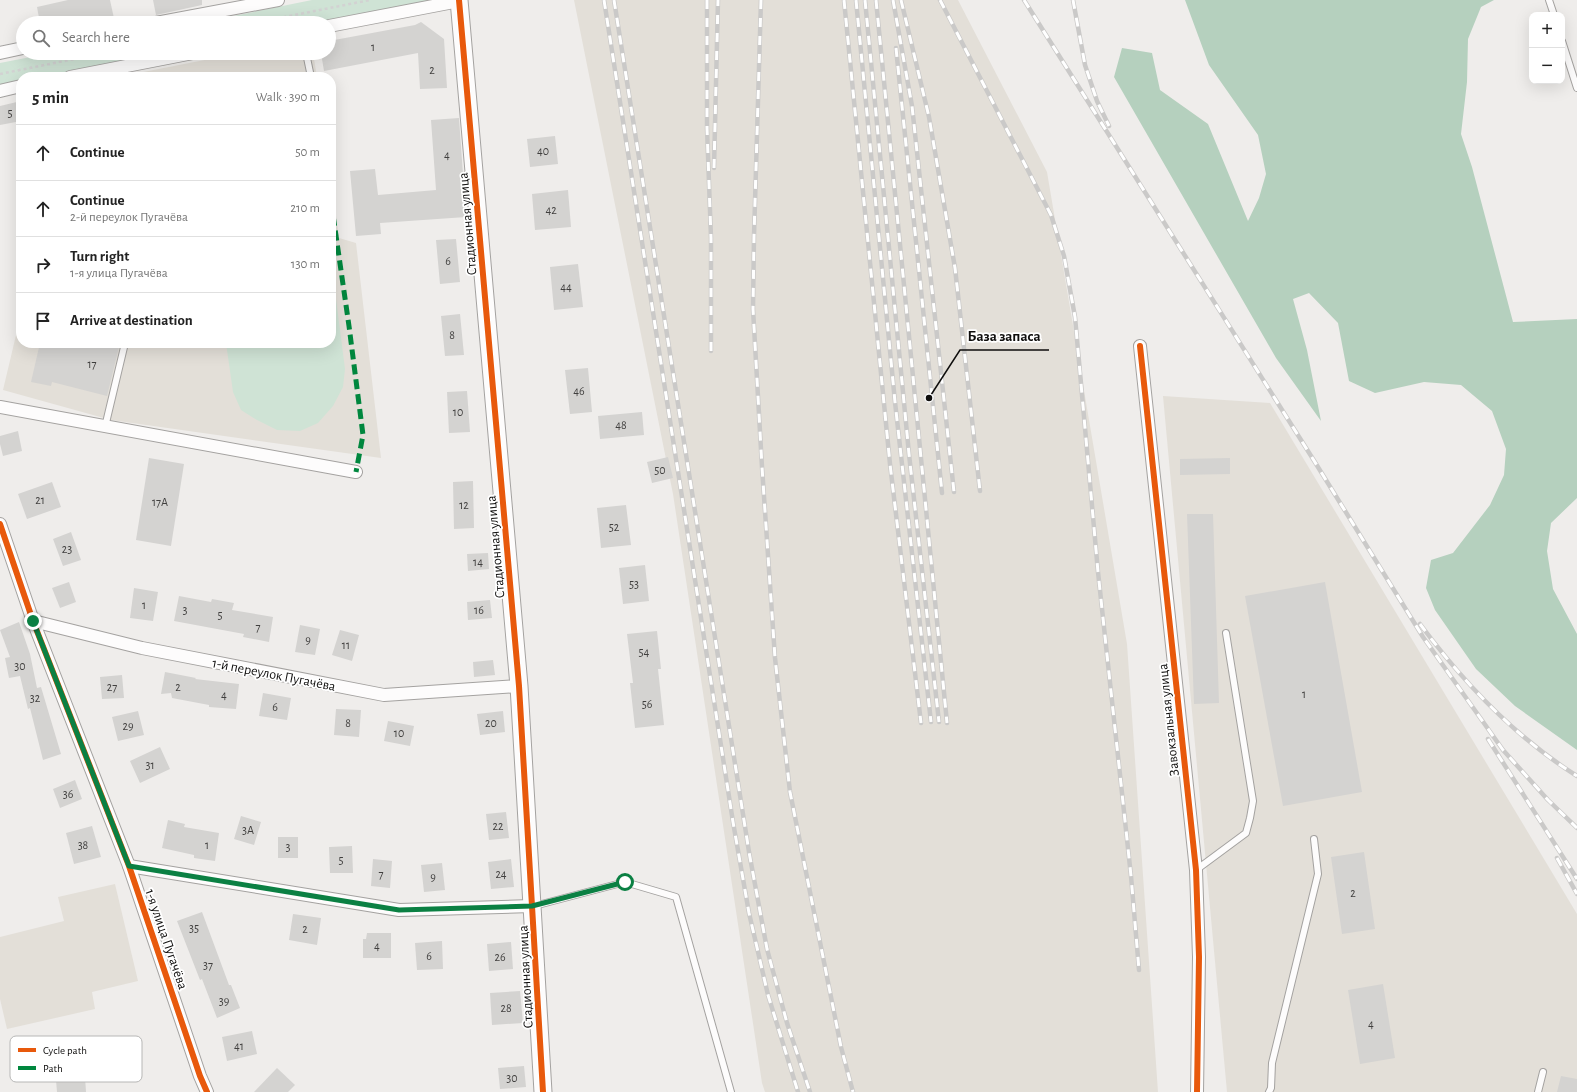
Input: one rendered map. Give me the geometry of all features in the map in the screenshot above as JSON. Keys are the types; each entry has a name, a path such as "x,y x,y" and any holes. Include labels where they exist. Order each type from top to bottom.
{"street":[{"path":"193,16 278,0"},
{"path":"336,25 459,1"},
{"name":"Стадионная улица","path":"459,1 519,686 543,1092"},
{"path":"0,53 16,50"},
{"path":"103,72 160,60"},
{"path":"0,91 16,87"},
{"name":"Завокзальная улица","path":"1140,346 1196,870 1199,957 1197,1092"},
{"path":"0,407 356,472"},
{"name":"1-я улица Пугачёва","path":"0,524 33,621 129,866 200,1076 207,1092"},
{"name":"1-й переулок Пугачёва","path":"33,621 142,648 384,695 519,686"},
{"path":"129,866 399,910 532,906"}],"lane":[{"path":"1549,0 1553,12"},
{"path":"1564,48 1577,88"},
{"path":"307,60 310,72"},
{"path":"105,427 125,348"},
{"path":"1196,870 1246,833 1252,807 1226,633"},
{"path":"1269,1092 1271,1088 1272,1063 1318,874 1314,839"},
{"path":"532,906 625,882 676,897 731,1092"},
{"path":"1538,1092 1543,1072"}],"path":[{"path":"289,16 370,0"},
{"path":"0,74 69,60"}],"shaded area":[{"path":"574,0 958,0 1047,172 1127,644 1158,1092 765,1092 762,1083 673,494"},
{"path":"204,60 314,60 316,72 143,72"},
{"path":"336,216 339,238 356,243 381,458 111,420 3,390 16,335 16,348 336,348"},
{"path":"1163,396 1270,403 1577,914 1577,1092 1227,1092"},
{"path":"115,884 138,981 92,992 95,1009 7,1029 0,999 0,937 64,921 58,897"}],"green space":[{"path":"312,0 436,0 336,21 336,16 233,16"},
{"path":"1185,0 1494,0 1481,7 1468,39 1467,82 1461,134 1472,167 1513,322 1577,319 1577,498 1551,523 1547,551 1553,589 1577,634 1577,750 1515,706 1476,669 1435,610 1426,588 1431,560 1453,553 1490,505 1504,475 1506,449 1492,411 1461,385 1424,382 1375,393 1349,381 1338,323 1309,293 1293,299 1307,350 1321,421 1276,358 1114,77 1122,48 1152,53 1160,90 1208,124 1248,221 1259,198 1266,174 1258,135 1209,65"},
{"path":"16,60 138,60 77,72 16,72 16,84 0,87 0,63"},
{"path":"336,299 345,369 343,387 333,406 318,423 300,431 277,430 241,410 233,392 227,348 336,348"}],"building":[{"path":"68,0 110,0 113,16 39,16 37,7"},
{"path":"153,0 202,0 202,5 156,15"},
{"path":"421,22 444,39 447,88 420,89 418,53 324,71 322,60 336,60 336,40 415,25"},
{"path":"16,102 16,122 0,125 0,106"},
{"path":"459,118 466,217 380,223 381,234 356,236 350,171 375,169 378,195 436,190 431,120"},
{"path":"555,136 558,164 530,167 527,139"},
{"path":"568,190 571,227 535,230 532,194"},
{"path":"456,239 460,282 440,284 436,240"},
{"path":"578,264 583,307 554,310 550,267"},
{"path":"460,314 464,355 445,356 441,316"},
{"path":"39,348 119,348 107,396 52,382 51,386 31,382"},
{"path":"588,368 592,412 570,414 565,370"},
{"path":"467,391 470,432 449,433 447,392"},
{"path":"642,412 644,435 600,439 598,416"},
{"path":"18,431 22,451 3,456 0,436"},
{"path":"668,457 673,478 652,483 647,462"},
{"path":"149,458 184,464 171,546 136,540"},
{"path":"1230,458 1230,474 1180,475 1180,459"},
{"path":"473,481 474,528 454,529 453,482"},
{"path":"52,482 61,507 27,519 18,494"},
{"path":"626,505 631,545 601,548 597,508"},
{"path":"1187,514 1213,514 1219,703 1194,704"},
{"path":"71,532 81,560 63,566 53,539"},
{"path":"488,553 489,569 468,571 467,554"},
{"path":"645,565 649,601 623,604 619,568"},
{"path":"69,582 76,602 60,608 52,588"},
{"path":"1325,582 1362,792 1283,806 1245,596"},
{"path":"134,588 158,592 153,621 130,618"},
{"path":"179,596 211,602 212,599 234,603 232,610 273,617 269,642 243,637 244,634 174,621"},
{"path":"490,600 492,618 468,620 467,602"},
{"path":"19,622 30,654 37,688 41,687 61,754 43,760 20,676 9,678 5,658 10,657 0,630"},
{"path":"300,625 320,629 315,655 295,652"},
{"path":"340,630 359,635 352,661 332,655"},
{"path":"657,631 661,669 658,669 664,725 635,728 630,683 633,683 627,634"},
{"path":"493,660 495,675 474,677 473,662"},
{"path":"165,672 196,678 195,679 239,684 236,709 209,707 209,705 172,698 171,693 161,694"},
{"path":"122,675 124,698 102,699 100,677"},
{"path":"263,693 291,698 287,720 259,716"},
{"path":"336,709 361,710 359,737 334,735"},
{"path":"138,711 144,735 118,741 112,717"},
{"path":"503,711 505,732 480,735 477,714"},
{"path":"388,721 414,726 410,746 384,741"},
{"path":"160,747 170,769 140,783 130,761"},
{"path":"75,780 82,799 60,808 53,789"},
{"path":"506,812 509,838 489,840 486,814"},
{"path":"241,816 261,822 254,845 234,839"},
{"path":"168,820 185,824 184,827 219,833 215,861 194,858 194,855 162,848"},
{"path":"92,826 101,857 74,864 66,833"},
{"path":"278,837 298,837 298,858 278,858"},
{"path":"352,846 353,873 330,873 329,847"},
{"path":"1364,852 1375,929 1342,934 1331,857"},
{"path":"373,859 392,861 390,888 371,886"},
{"path":"511,859 514,887 491,889 488,862"},
{"path":"442,863 445,890 424,892 421,865"},
{"path":"202,912 229,985 231,985 240,1008 217,1018 202,979 200,980 177,921"},
{"path":"293,914 321,918 317,945 289,940"},
{"path":"367,933 391,933 391,958 363,958 363,939 366,939"},
{"path":"442,941 443,969 417,970 415,943"},
{"path":"511,942 513,969 489,971 487,944"},
{"path":"1383,984 1395,1058 1360,1064 1348,990"},
{"path":"520,991 523,1023 492,1025 490,993"},
{"path":"252,1031 257,1054 227,1061 222,1037"},
{"path":"524,1066 526,1087 500,1089 498,1068"},
{"path":"277,1068 295,1085 288,1092 254,1092"},
{"path":"1561,1076 1577,1079 1577,1092 1557,1092"},
{"path":"56,1082 85,1082 86,1092 57,1092"}],"railway":[{"path":"604,0 733,822 749,913 768,995 798,1092"},
{"path":"614,0 749,852 767,949 787,1023 810,1092"},
{"path":"707,0 707,128 711,238 711,351"},
{"path":"714,168 718,0"},
{"path":"761,0 753,309 775,658 790,792 841,1047 853,1092"},
{"path":"844,0 890,464 921,723"},
{"path":"856,0 895,402 931,722"},
{"path":"865,0 909,454 939,722"},
{"path":"876,0 947,723"},
{"path":"893,0 912,106 954,492"},
{"path":"901,0 929,117 955,268 980,491"},
{"path":"940,0 1051,215 1064,256 1075,317 1098,572 1131,876 1139,970"},
{"path":"1024,0 1313,459 1423,637 1503,750 1548,800 1577,828"},
{"path":"1073,0 1085,65 1097,101 1109,126"},
{"path":"896,48 942,493"},
{"path":"1420,624 1454,667 1491,707 1532,744 1577,776"},
{"path":"1488,739 1577,879"},
{"path":"1557,858 1577,894"}],"marked path":[{"path":"336,236 363,435 356,472"}],"cycle path":[{"path":"459,0 519,686 543,1092"},
{"path":"1140,346 1196,870 1199,957 1197,1092"},
{"path":"0,524 33,621 129,866 200,1076 207,1092"}],"place":[{"name":"База запаса","path":"929,398"}],"route":[{"path":"33,621 129,866 399,910 532,906 625,882"}]}
